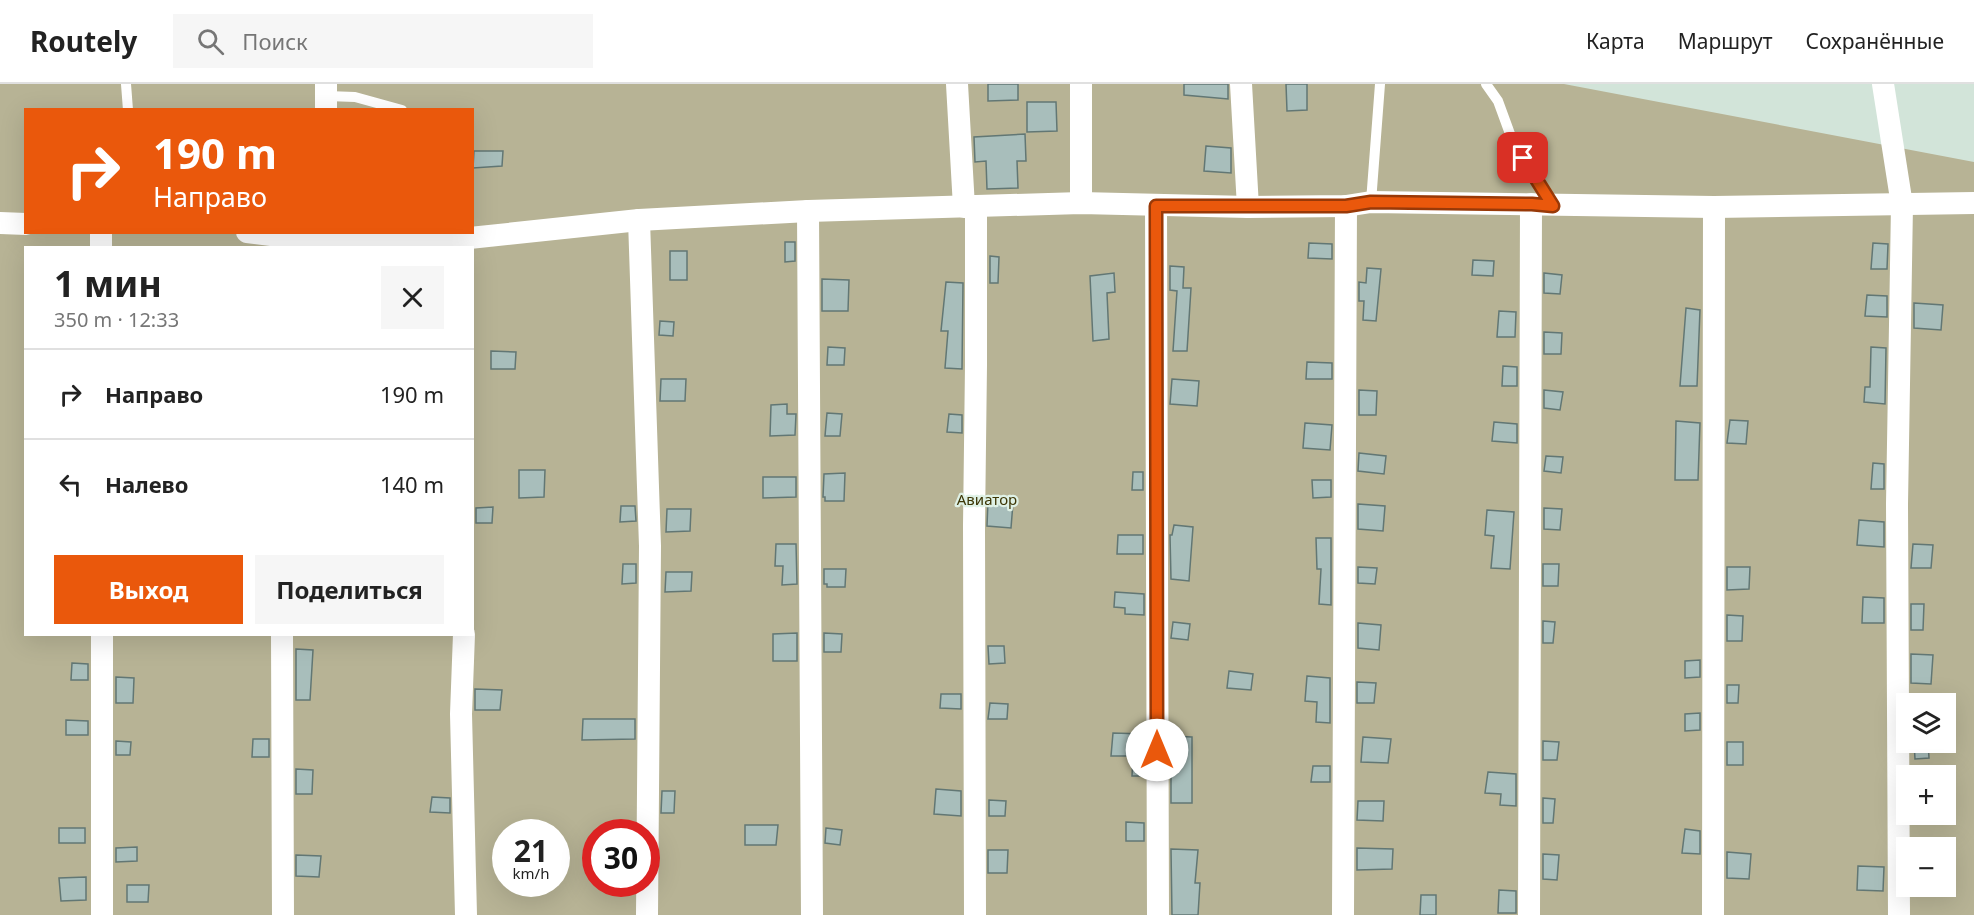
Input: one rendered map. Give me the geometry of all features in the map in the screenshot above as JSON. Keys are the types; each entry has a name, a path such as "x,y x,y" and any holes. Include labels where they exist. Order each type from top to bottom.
{"street":[{"path":"957,84 970,207 976,365 975,915"},
{"path":"1081,84 1082,203"},
{"path":"1241,84 1248,207"},
{"path":"1883,84 1902,205 1897,504 1899,915"},
{"path":"254,234 281,242 334,238 460,243 639,220 1082,203 1248,207 1346,206 1371,202 1714,207 1974,203"},
{"path":"1528,915 1542,205"},
{"path":"1156,206 1158,915"},
{"path":"1343,915 1346,206"},
{"path":"1713,915 1714,207"},
{"path":"808,212 812,915"},
{"path":"639,220 650,546 647,915"},
{"path":"0,223 24,224"},
{"path":"102,636 102,915"},
{"path":"282,636 283,915"},
{"path":"464,636 461,714 466,915"}],"lane":[{"path":"126,84 128,108"},
{"path":"1371,202 1380,84"},
{"path":"1486,84 1498,101 1513,142 1542,205"},
{"path":"326,96 355,97 395,108"}],"green space":[{"name":"Авиатор","path":"0,84 1564,84 1974,162 1974,915 0,915"}],"building":[{"path":"988,84 1018,84 1018,100 988,101"},
{"path":"1184,84 1228,84 1228,99 1184,95"},
{"path":"1286,84 1307,84 1307,110 1287,111"},
{"path":"1027,102 1056,102 1057,131 1027,132"},
{"path":"1025,134 1026,161 1017,161 1018,188 987,189 986,161 975,162 974,137"},
{"path":"1206,146 1231,148 1231,173 1204,171"},
{"path":"474,151 503,151 502,166 474,168"},
{"path":"785,242 795,242 795,261 785,262"},
{"path":"1309,243 1332,244 1332,259 1308,258"},
{"path":"1873,243 1888,244 1887,269 1871,269"},
{"path":"670,251 687,251 687,280 670,280"},
{"path":"990,256 999,257 998,283 990,283"},
{"path":"1473,260 1494,261 1493,276 1472,275"},
{"path":"1170,266 1184,267 1183,288 1191,288 1187,351 1173,351 1177,291 1170,290"},
{"path":"1367,268 1381,269 1376,321 1363,320 1364,301 1359,301 1359,282 1366,283"},
{"path":"1114,273 1115,292 1107,293 1109,339 1093,341 1090,276"},
{"path":"1544,273 1562,275 1560,294 1544,293"},
{"path":"822,279 849,280 848,311 822,311"},
{"path":"946,282 963,283 962,369 945,368 948,331 941,331"},
{"path":"1867,295 1887,296 1887,317 1865,316"},
{"path":"1914,303 1943,305 1941,330 1914,328"},
{"path":"1686,308 1700,310 1697,386 1680,386"},
{"path":"1499,311 1516,312 1515,337 1497,337"},
{"path":"660,321 674,322 673,336 659,335"},
{"path":"1544,332 1562,333 1561,354 1544,354"},
{"path":"828,347 845,348 844,365 827,365"},
{"path":"1871,347 1886,348 1885,404 1864,402 1865,387 1870,387"},
{"path":"491,351 516,352 515,369 491,369"},
{"path":"1307,362 1332,363 1332,379 1306,379"},
{"path":"1503,366 1517,367 1517,386 1502,386"},
{"path":"661,379 686,379 685,401 660,401"},
{"path":"1172,379 1199,381 1197,406 1170,404"},
{"path":"1359,390 1377,391 1376,415 1359,415"},
{"path":"1544,390 1563,392 1560,410 1544,408"},
{"path":"787,404 787,414 796,414 795,435 770,436 771,405"},
{"path":"827,413 842,414 840,436 825,436"},
{"path":"949,414 962,415 962,433 947,432"},
{"path":"1730,420 1748,421 1746,444 1727,443"},
{"path":"1676,421 1700,423 1698,480 1675,480"},
{"path":"1494,422 1517,424 1517,443 1492,441"},
{"path":"1305,423 1332,425 1330,450 1303,448"},
{"path":"1359,453 1386,456 1384,474 1358,471"},
{"path":"1546,456 1563,457 1561,473 1544,471"},
{"path":"1873,463 1884,464 1884,489 1871,489"},
{"path":"519,470 545,470 544,497 519,498"},
{"path":"1133,472 1143,472 1143,490 1132,490"},
{"path":"845,473 844,501 825,501 823,497 824,474"},
{"path":"763,477 796,477 796,497 763,498"},
{"path":"1312,480 1331,480 1331,497 1313,498"},
{"path":"988,501 1013,503 1011,528 987,526"},
{"path":"1358,504 1385,506 1383,531 1358,529"},
{"path":"621,506 635,506 636,521 620,522"},
{"path":"493,507 492,523 476,523 476,508"},
{"path":"1544,508 1562,509 1560,530 1544,529"},
{"path":"667,509 691,509 690,531 666,532"},
{"path":"1487,510 1514,512 1510,569 1491,568 1494,536 1485,535"},
{"path":"1859,520 1884,522 1884,547 1857,545"},
{"path":"1174,525 1193,527 1189,581 1171,579 1170,535 1172,535"},
{"path":"1118,535 1143,535 1143,554 1117,554"},
{"path":"1316,538 1331,538 1331,605 1319,604 1321,569 1317,569"},
{"path":"776,544 796,544 797,584 782,585 783,566 775,566"},
{"path":"1913,544 1933,545 1931,568 1911,568"},
{"path":"623,564 636,564 636,583 622,584"},
{"path":"1543,564 1559,564 1558,586 1543,586"},
{"path":"1358,567 1377,568 1375,584 1358,583"},
{"path":"1727,567 1750,567 1749,589 1727,590"},
{"path":"824,569 846,569 845,587 827,587 827,584 824,584"},
{"path":"666,572 692,572 691,591 665,592"},
{"path":"1115,592 1144,594 1144,615 1125,614 1125,608 1114,607"},
{"path":"1863,597 1884,598 1884,623 1862,623"},
{"path":"1911,604 1924,604 1923,630 1911,630"},
{"path":"1727,615 1743,616 1742,641 1727,641"},
{"path":"1543,621 1555,622 1553,643 1543,643"},
{"path":"1173,622 1190,624 1188,640 1171,638"},
{"path":"1358,623 1381,625 1379,650 1358,648"},
{"path":"797,633 797,661 773,661 773,634"},
{"path":"824,633 842,634 841,652 824,652"},
{"path":"988,646 1004,646 1005,663 989,664"},
{"path":"296,649 313,650 310,700 296,700"},
{"path":"1911,654 1933,655 1931,684 1911,683"},
{"path":"1700,660 1700,677 1685,678 1685,661"},
{"path":"72,663 88,664 88,680 71,680"},
{"path":"1229,671 1253,674 1251,690 1227,688"},
{"path":"1307,676 1330,678 1330,723 1316,722 1317,702 1305,701"},
{"path":"116,677 134,678 133,703 116,703"},
{"path":"1357,682 1376,683 1374,703 1357,703"},
{"path":"1727,685 1739,685 1738,703 1727,703"},
{"path":"475,689 502,690 500,710 475,710"},
{"path":"941,694 961,694 961,709 940,708"},
{"path":"990,703 1008,704 1007,719 988,719"},
{"path":"1700,713 1700,730 1685,731 1685,714"},
{"path":"583,719 635,719 635,739 582,740"},
{"path":"66,720 88,721 88,735 66,735"},
{"path":"1113,733 1144,734 1144,776 1132,776 1133,756 1111,756"},
{"path":"1171,736 1192,737 1192,803 1171,803"},
{"path":"1363,737 1391,739 1388,763 1361,762"},
{"path":"253,739 269,739 269,757 252,757"},
{"path":"116,741 131,742 130,755 116,755"},
{"path":"1543,741 1559,742 1557,760 1543,760"},
{"path":"1727,742 1743,742 1743,765 1727,765"},
{"path":"1915,753 1929,753 1929,758 1915,759"},
{"path":"1313,766 1330,766 1330,782 1311,782"},
{"path":"296,769 313,770 312,794 296,794"},
{"path":"1488,772 1516,774 1516,806 1500,805 1501,794 1485,793"},
{"path":"936,789 961,791 961,816 934,814"},
{"path":"662,791 675,791 674,813 661,813"},
{"path":"432,797 450,798 450,813 430,812"},
{"path":"1543,798 1555,799 1553,823 1543,823"},
{"path":"989,800 1006,801 1005,816 989,816"},
{"path":"1358,801 1384,801 1383,821 1357,820"},
{"path":"1126,822 1144,823 1144,841 1126,841"},
{"path":"745,825 778,825 776,845 745,845"},
{"path":"59,828 85,828 85,843 59,843"},
{"path":"826,828 842,830 840,845 825,843"},
{"path":"1685,829 1700,831 1700,854 1682,853"},
{"path":"137,847 137,861 116,862 116,848"},
{"path":"1357,848 1393,849 1392,869 1357,870"},
{"path":"1171,849 1198,850 1195,883 1200,883 1198,915 1172,915"},
{"path":"988,850 1008,850 1007,873 988,873"},
{"path":"1727,852 1751,854 1749,879 1727,878"},
{"path":"1543,854 1559,855 1557,880 1543,879"},
{"path":"296,855 321,856 319,877 296,876"},
{"path":"1858,866 1884,867 1883,891 1857,890"},
{"path":"86,877 86,900 61,901 59,878"},
{"path":"127,885 149,885 148,902 127,902"},
{"path":"1499,890 1516,891 1516,913 1498,913"},
{"path":"1421,895 1436,895 1436,915 1420,915"}],"route":[{"path":"1157,750 1156,206 1346,206 1371,202 1553,206 1523,158"}]}
